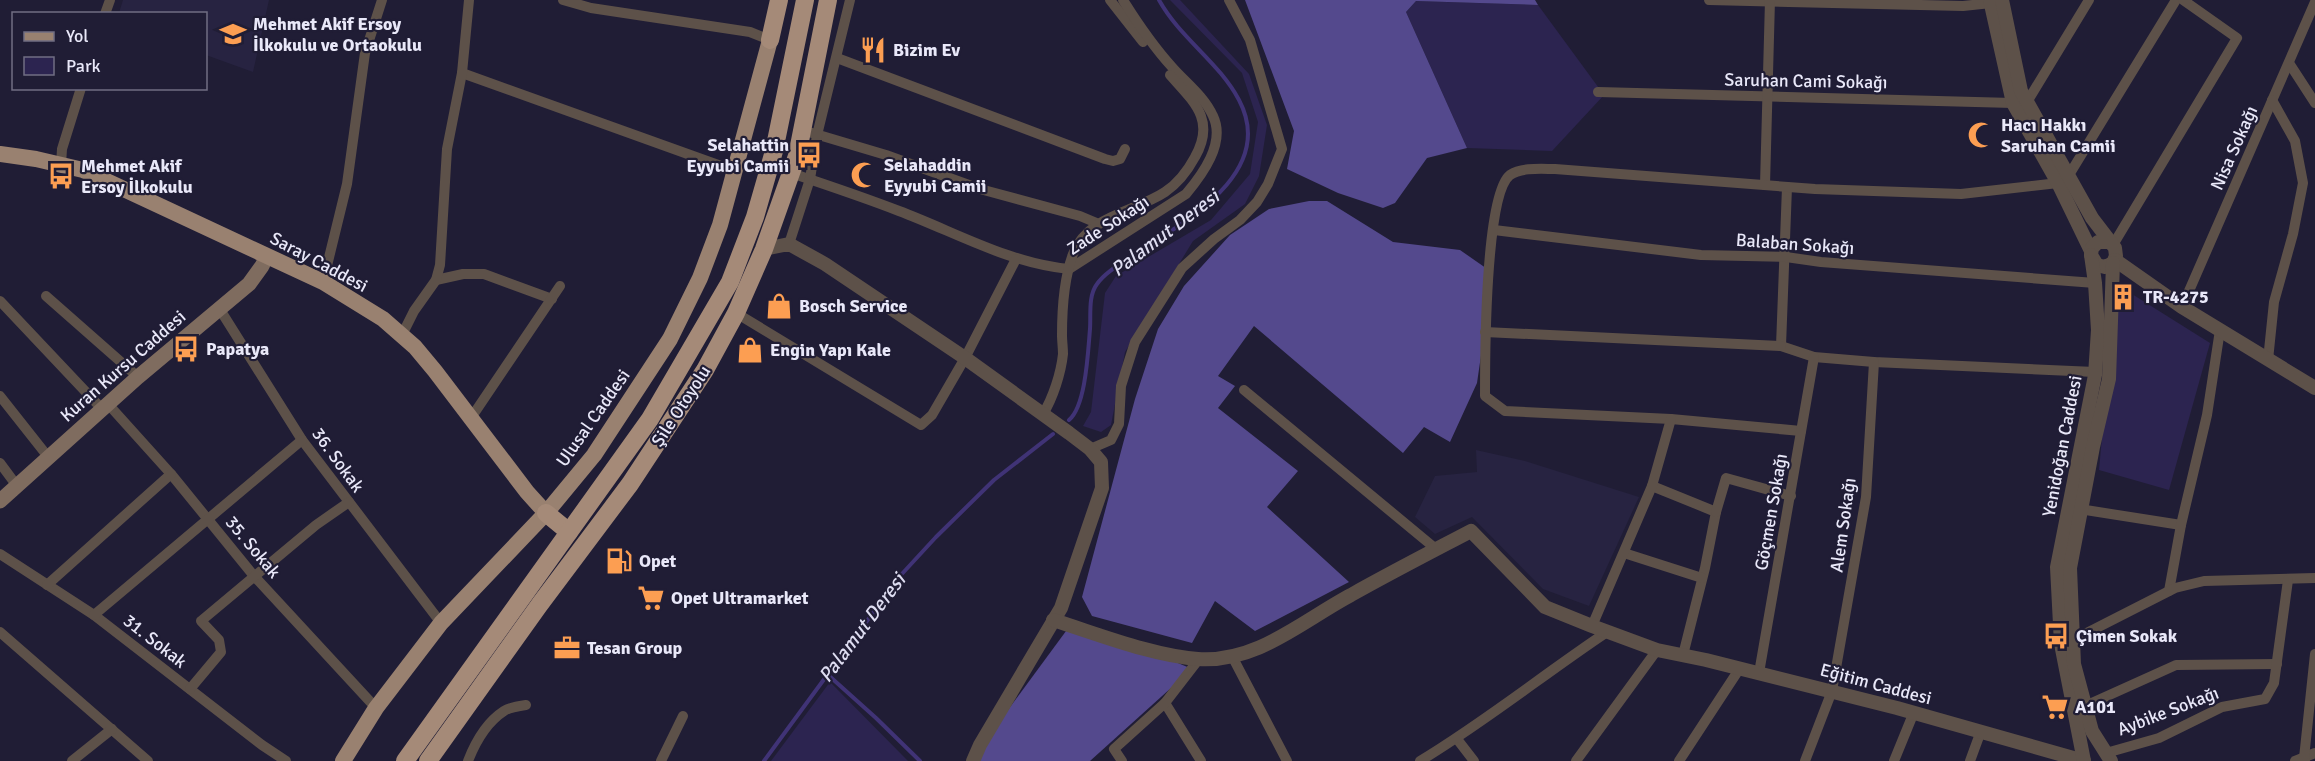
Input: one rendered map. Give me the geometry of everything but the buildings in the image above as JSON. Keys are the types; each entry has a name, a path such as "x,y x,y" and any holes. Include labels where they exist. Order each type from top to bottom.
{"highway":[{"path":"770,40 779,0"},
{"name":"Şile Otoyolu","path":"405,761 650,419 730,282 755,217 774,151 805,0"},
{"name":"Şile Otoyolu","path":"428,761 630,483 705,370 736,313 764,249 790,172 809,132 828,0"},
{"path":"546,513 569,532"}],"main road":[{"name":"Ulusal Caddesi","path":"342,761 376,708 441,623 546,513 594,455 670,339 700,278 720,225 770,40"},
{"name":"Saray Caddesi","path":"0,154 83,170 323,282 383,319 402,335 435,371 527,492 546,513"},
{"name":"Kuran Kursu Caddesi","path":"0,501 138,377 249,284 267,255"}],"street":[{"path":"323,282 347,184 365,53 382,0"},
{"path":"402,335 414,311 436,280 440,265 447,149 462,73 469,0"},
{"path":"563,0 591,8 750,32 770,40"},
{"path":"789,244 810,179 809,132 837,58 850,0"},
{"path":"1043,414 1053,393 1063,353 1064,298 1074,252 1085,234 1099,224 1121,210 1165,192 1192,164 1201,147 1205,131 1202,117 1191,98 1134,32 1110,0"},
{"name":"Zade Sokağı","path":"790,172 899,211 1016,259 1046,267 1069,269 1186,194 1210,161 1214,146 1216,133 1214,117 1189,83 1173,68 1142,31 1123,0"},
{"path":"1089,449 1111,440 1119,424 1121,386 1135,342 1160,301 1182,268 1214,239 1240,220 1257,202 1268,183 1282,149 1250,40 1229,0"},
{"path":"1709,0 1963,6 1998,1 2021,91 2020,102 2063,179 2117,252 2114,262"},
{"path":"2020,102 2089,0"},
{"path":"1801,431 1671,419 1505,411 1485,396 1485,332 1494,230 1502,184 1512,174 1526,170 1597,171 1787,187 1961,194 2063,179 2176,0"},
{"path":"2111,244 2237,38 2183,0"},
{"path":"1765,185 1770,1"},
{"name":"Nisa Sokağı","path":"2182,307 2272,100 2289,63 2310,28 2315,2"},
{"path":"837,58 1105,159 1113,161 1120,159 1125,149"},
{"path":"2289,63 2315,103"},
{"path":"462,73 735,171"},
{"path":"61,165 62,149 80,90"},
{"name":"Saruhan Cami Sokağı","path":"1598,92 2020,102"},
{"path":"2268,360 2274,302 2293,234 2303,183 2295,141 2272,100"},
{"path":"809,132 886,155 980,189 1080,216 1099,224"},
{"name":"Yenidoğan Caddesi","path":"2063,179 2091,254 2096,283 2098,330 2096,372 2074,508"},
{"path":"1780,346 1786,257 1787,187"},
{"name":"Balaban Sokağı","path":"1494,230 1701,255 1786,257 1821,262 2096,283"},
{"path":"2111,244 2098,242 2091,254 2094,263 2101,267 2114,262"},
{"path":"764,249 789,244 825,264 965,358 1089,449 1101,462 1102,488 1061,608 973,761"},
{"path":"736,313 921,424 932,415 965,358 1016,259"},
{"path":"2114,262 2182,307 2315,388"},
{"name":"Yenidoğan Caddesi","path":"2084,761 2057,567 2109,379 2114,262"},
{"path":"436,280 463,274 484,274 552,299"},
{"path":"471,418 560,286"},
{"path":"46,296 138,377"},
{"name":"35. Sokak","path":"0,301 171,474 254,576 376,708"},
{"name":"36. Sokak","path":"219,308 302,440 441,623"},
{"path":"2169,591 2181,525 2207,415 2220,330"},
{"path":"1485,332 1780,346 1814,357 1874,362 2096,372"},
{"name":"Göçmen Sokağı","path":"1759,673 1814,357"},
{"name":"Alem Sokağı","path":"1805,761 1832,692 1866,497 1874,362"},
{"path":"1053,621 1165,654 1198,659 1233,658 1269,644 1349,596 1436,549 1244,390"},
{"path":"0,396 49,458"},
{"path":"1592,626 1652,486 1671,419"},
{"path":"94,615 206,518 302,440"},
{"path":"0,463 17,486"},
{"path":"47,585 171,474"},
{"path":"1683,655 1726,478 1791,496"},
{"path":"1652,486 1716,512"},
{"path":"190,689 221,652 219,640 201,621 316,525 348,502"},
{"path":"2074,508 2181,525"},
{"name":"Eğitim Caddesi","path":"1436,549 1471,531 1545,607 1607,632 1657,650 1740,668 1914,712 1981,731 2059,758 2084,761"},
{"path":"1623,553 1702,578"},
{"name":"31. Sokak","path":"0,554 94,615 286,761"},
{"path":"2067,642 2169,591 2204,581 2315,578"},
{"name":"Aybike Sokağı","path":"2084,761 2085,753 2090,748 2101,748 2108,758 2159,738 2222,707 2265,699 2274,683 2288,580"},
{"path":"0,632 148,761"},
{"path":"1420,761 1457,739 1551,669 1607,632"},
{"name":"Yenidoğan Caddesi","path":"2067,642 2092,731 2108,758"},
{"path":"1576,761 1657,650"},
{"path":"2301,760 2315,654"},
{"path":"1233,658 1287,761"},
{"path":"1122,761 1114,749 1164,703 1198,659"},
{"path":"2085,705 2176,665 2277,664"},
{"path":"1679,761 1740,668"},
{"path":"1164,703 1200,761"},
{"path":"468,761 473,748 493,720 505,710 526,705"},
{"path":"1894,761 1914,712"},
{"path":"661,761 683,716"},
{"path":"72,761 112,729"},
{"path":"1970,761 1981,731"},
{"path":"1457,739 1474,761"},
{"path":"2301,760 2315,753"}],"shaded area":[{"name":"Mehmet Akif Ersoy İlkokulu ve Ortaokulu","path":"123,0 269,0 253,72 207,55 207,12 119,12"},
{"path":"1245,0 1535,0 1538,5 1416,1 1406,12 1467,148 1427,158 1395,203 1383,208 1338,193 1287,169 1294,131"},
{"path":"1309,201 1327,201 1393,242 1460,250 1493,273 1477,383 1450,442 1424,427 1403,453 1254,326 1218,376 1235,386 1218,408 1298,471 1267,507 1349,582 1255,631 1215,601 1192,643 1092,616 1082,597 1135,399 1158,329 1184,286 1230,235 1269,209"},
{"path":"1476,450 1525,461 1639,497 1589,606 1543,589 1472,517 1435,534 1415,517 1435,476 1477,472"},
{"path":"1089,625 1192,669 1090,761 973,761 974,756 1069,627"}],"green space":[{"path":"1170,0 1180,0 1249,74 1267,125 1259,176 1245,204 1193,241 1125,352 1111,425 1101,432 1083,426 1091,412 1105,293 1116,276 1211,220 1250,174 1258,122 1242,73"},
{"path":"1416,1 1538,5 1604,95 1552,151 1467,148 1406,12"},
{"path":"2116,284 2210,343 2169,490 2099,470"},
{"path":"830,682 908,761 771,761"}],"waterway":[{"name":"Palamut Deresi","path":"1069,420 1075,413 1083,391 1091,300 1097,284 1116,267 1201,210 1221,192 1236,172 1246,150 1248,126 1239,100 1231,86 1178,26 1159,0"},
{"name":"Palamut Deresi","path":"764,761 900,576 994,480 1053,434"},
{"path":"827,674 920,761"}],"place":[{"name":"Mehmet Akif Ersoy İlkokulu ve Ortaokulu","path":"233,34"},
{"name":"Bizim Ev","path":"873,50"},
{"name":"Hacı Hakkı Saruhan Camii","path":"1981,135"},
{"name":"Selahattin Eyyubi Camii","path":"809,155"},
{"name":"Selahaddin Eyyubi Camii","path":"864,175"},
{"name":"Mehmet Akif Ersoy İlkokulu","path":"61,176"},
{"name":"TR-4275","path":"2123,297"},
{"name":"Bosch Service","path":"779,306"},
{"name":"Papatya","path":"186,349"},
{"name":"Engin Yapı Kale","path":"750,350"},
{"name":"Opet","path":"619,561"},
{"name":"Opet Ultramarket","path":"651,598"},
{"name":"Çimen Sokak","path":"2056,636"},
{"name":"Tesan Group","path":"567,648"},
{"name":"A101","path":"2055,707"}]}
